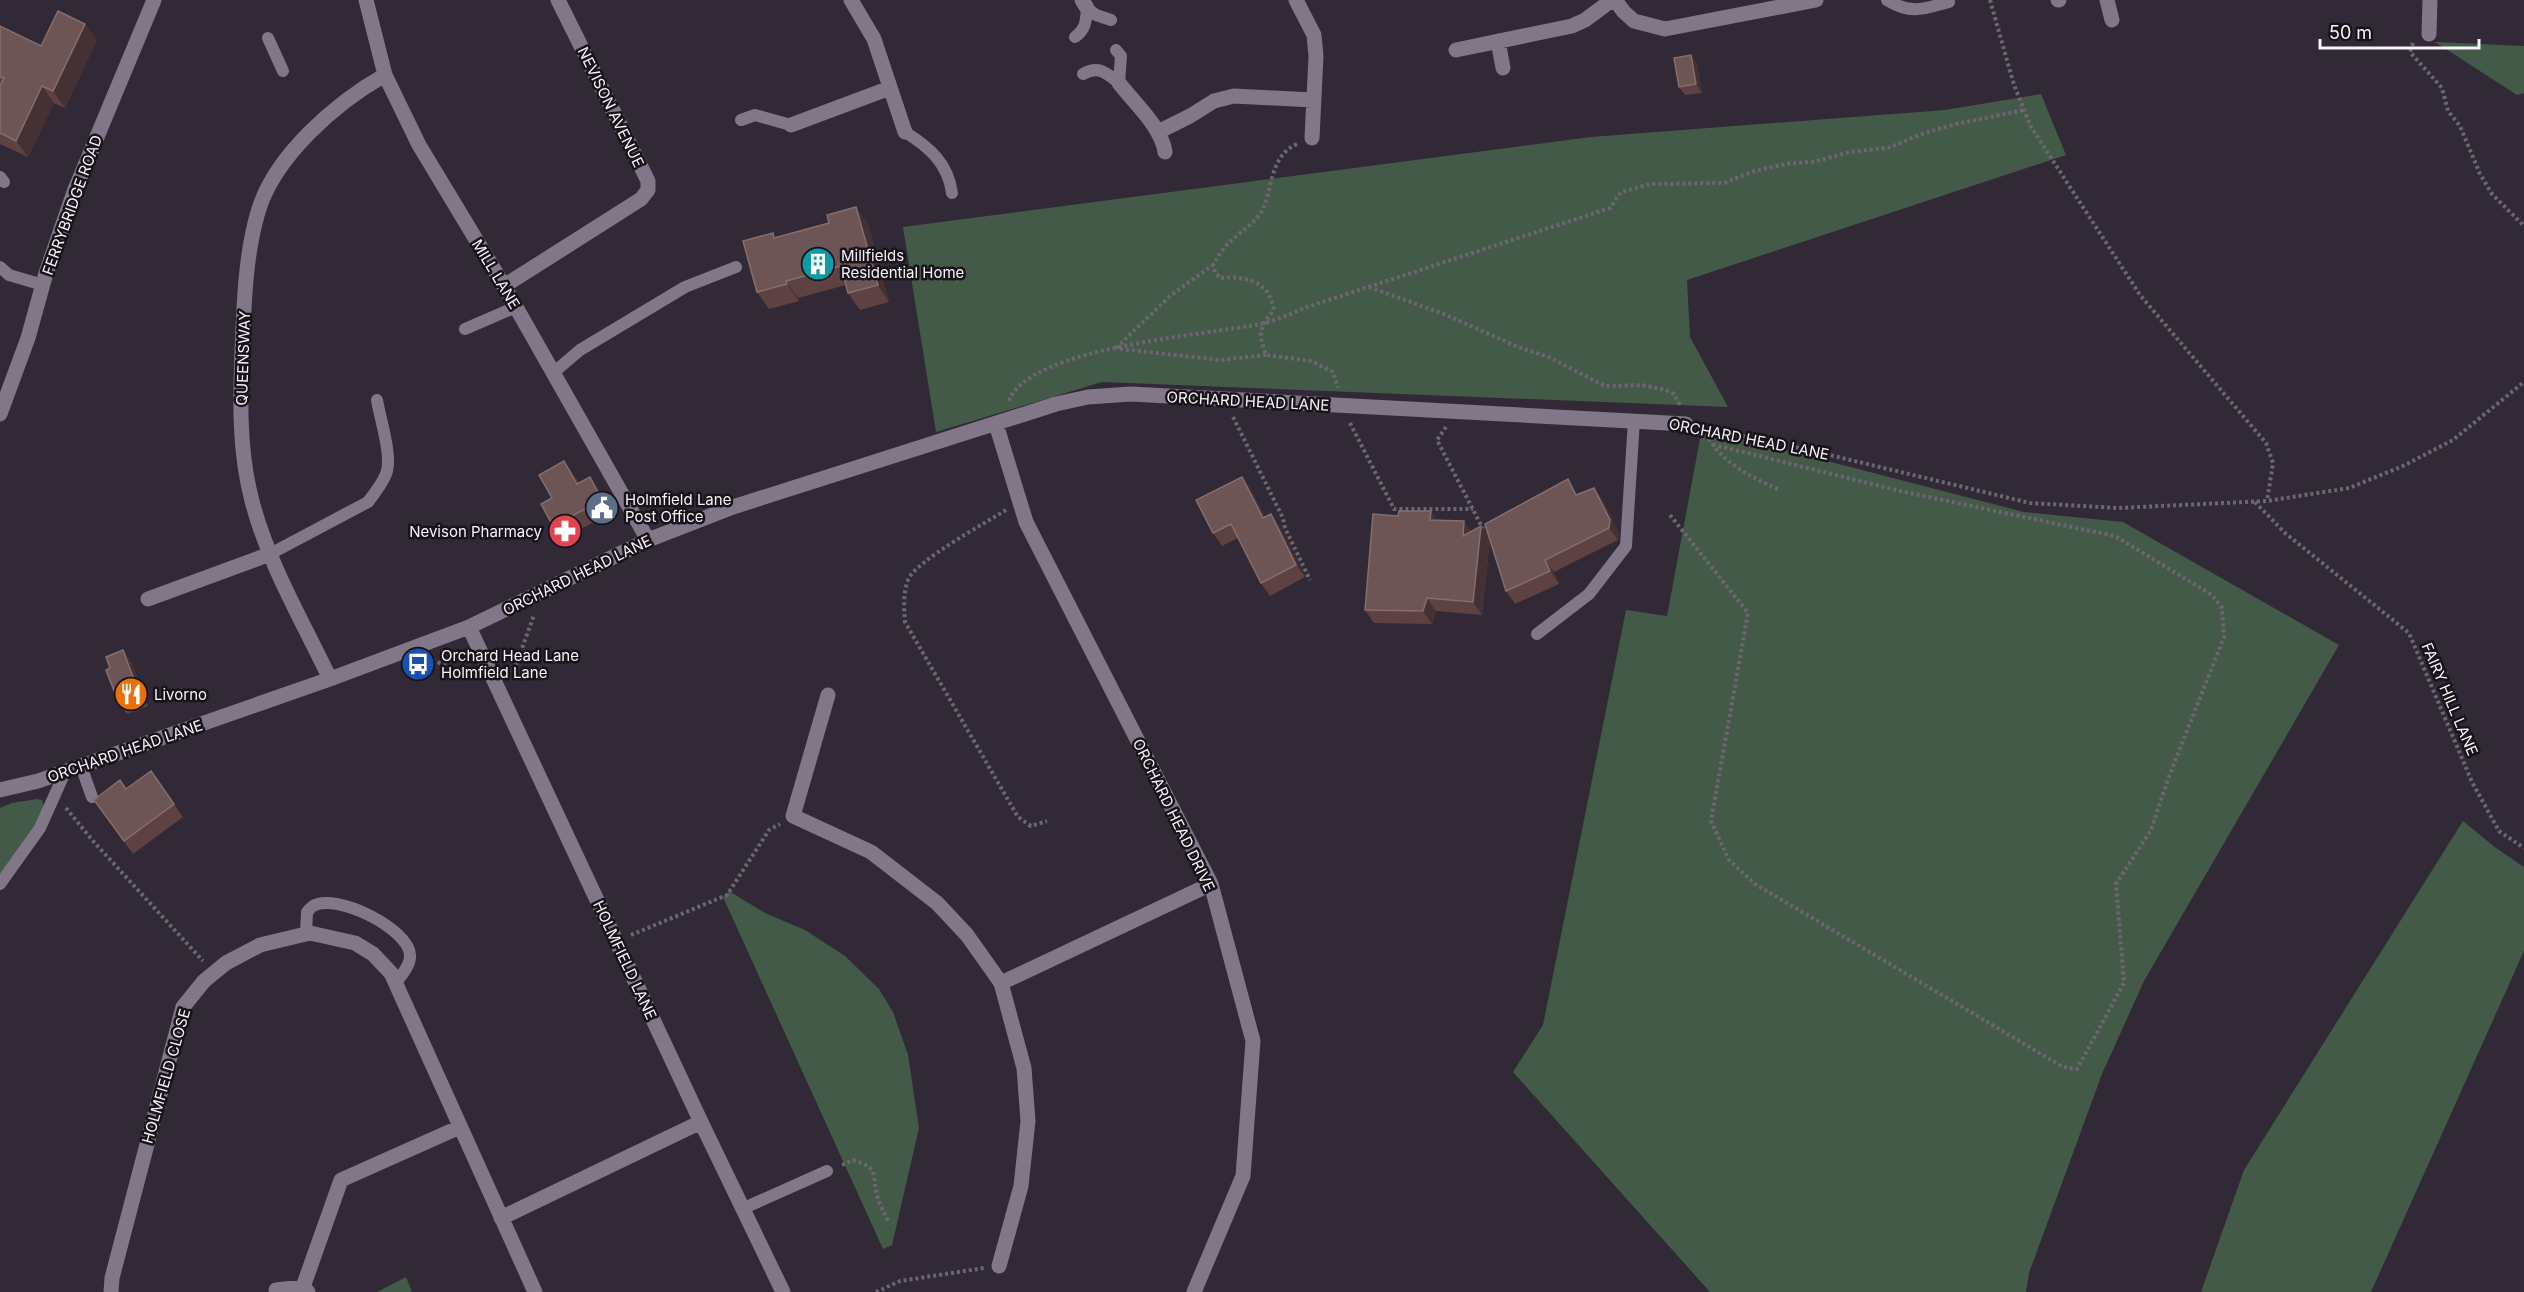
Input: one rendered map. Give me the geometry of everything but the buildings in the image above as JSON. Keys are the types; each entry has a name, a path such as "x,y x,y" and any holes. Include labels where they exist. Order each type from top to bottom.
{"street":[{"name":"FERRYBRIDGE ROAD","path":"0,414 28,338 74,192 154,0"},
{"name":"MILL LANE","path":"366,0 386,75 419,145 504,286 648,540"},
{"name":"NEVISON AVENUE","path":"504,286 641,199 648,190 648,181 558,0"},
{"path":"851,0 874,39 905,132"},
{"path":"1296,0 1314,35 1316,57 1312,138"},
{"path":"1456,50 1572,26 1614,0 1634,21 1665,28 1816,0"},
{"path":"2106,0 2112,20"},
{"path":"2429,34 2430,0"},
{"path":"1498,41 1503,68"},
{"name":"QUEENSWAY","path":"330,680 270,554 252,500 243,452 240,399 243,321 250,249 258,210 276,174 308,134 336,106 360,89 386,75"},
{"path":"1119,83 1158,132 1165,152"},
{"path":"791,125 891,88"},
{"path":"1158,132 1214,101 1234,96 1313,100"},
{"name":"ORCHARD HEAD LANE","path":"0,790 38,781 330,680 470,627 648,540 733,507 1056,404 1088,397 1131,394 1686,424"},
{"name":"ORCHARD HEAD DRIVE","path":"1003,422 1019,501 1026,522 1211,884 1253,1041 1244,1176 1194,1292"},
{"path":"148,599 270,554"},
{"name":"HOLMFIELD LANE","path":"470,627 783,1292"},
{"path":"828,695 793,816 871,852 937,903 967,935 1001,983 1024,1068 1028,1121 1022,1186 999,1266"},
{"path":"1001,983 1211,884"},
{"name":"HOLMFIELD CLOSE","path":"111,1292 112,1278 183,1007 204,981 226,963 260,945 310,933 355,943 373,954 391,973 534,1292"},
{"path":"501,1218 701,1122"},
{"path":"276,1290 305,1289 341,1180 460,1127"}],"lane":[{"path":"1887,0 1900,8 1914,11 1950,2"},
{"path":"1084,4 1096,15 1111,20"},
{"path":"1075,37 1082,32 1086,22 1084,4"},
{"path":"268,38 283,71"},
{"path":"1116,50 1121,56 1119,83"},
{"path":"1083,74 1089,70 1101,70 1119,83"},
{"path":"741,120 756,115 791,125"},
{"path":"905,132 929,147 950,180 951,193"},
{"path":"0,267 9,275 43,285"},
{"path":"553,373 580,350 685,287 736,267"},
{"path":"465,329 516,307"},
{"path":"270,554 368,502 378,489 387,473 388,461 377,400"},
{"path":"1537,634 1589,594 1626,546 1634,420"},
{"path":"81,766 92,797"},
{"path":"0,884 40,828 65,771"},
{"path":"306,934 307,912 314,905 341,904 367,914 387,926 405,941 411,954 409,964 395,984"},
{"path":"744,1208 827,1172"}],"path":[{"path":"1990,0 2014,85 2031,127 2140,295 2266,443 2273,463 2267,501"},
{"path":"2429,34 2414,40 2410,52 2442,88 2448,111 2460,126 2480,174 2492,194 2524,226"},
{"path":"1003,422 1012,393 1024,382 1066,360 1200,332 1262,324 1610,208 1621,192 1651,184 1724,183 1754,171 1791,163 1813,162 1850,152 1888,148 1944,127 2024,110"},
{"path":"1116,348 1170,296 1213,265 1229,242 1248,227 1263,210 1275,165 1292,147 1312,138"},
{"path":"1213,265 1220,278 1243,276 1262,286 1272,299 1274,310 1262,324 1260,339 1266,355"},
{"path":"1369,287 1473,326 1518,347 1549,357 1605,386 1642,385 1666,390 1674,394 1686,424"},
{"path":"1116,348 1221,360 1266,355 1311,361 1333,372 1341,406 1394,509 1473,509"},
{"name":"ORCHARD HEAD LANE","path":"1686,424 1813,451 2030,503 2118,508 2267,501 2349,488 2403,466 2453,440 2524,382"},
{"path":"1224,400 1283,518 1285,528 1310,580"},
{"path":"1456,411 1437,440 1488,540"},
{"path":"1702,428 1711,444 1723,458 1756,480 1780,490"},
{"path":"1670,515 1748,613 1711,821 1729,860 1755,884 2063,1067 2077,1069 2124,983 2116,884 2151,830 2168,779 2224,638 2222,608 2212,595 2115,536 1900,491 1711,444"},
{"path":"1019,501 922,563 908,578 903,601 904,622 1018,817 1031,826 1047,821"},
{"name":"FAIRY HILL LANE","path":"2255,501 2285,533 2409,633 2472,782 2499,831 2524,848"},
{"path":"56,796 93,841 214,973"},
{"path":"616,941 726,895 769,830 793,816"},
{"path":"827,1172 853,1160 868,1164 874,1171 878,1199 888,1221"},
{"path":"876,1292 900,1281 999,1266"}],"green space":[{"path":"2435,42 2524,46 2524,93 2517,95"},
{"path":"2041,94 2066,155 1687,280 1690,337 1728,407 1102,382 936,432 903,227 1591,137 1945,110"},
{"path":"1712,431 2024,512 2123,522 2339,645 2144,981 2102,1074 2029,1273 2026,1292 1710,1292 1513,1072 1543,1025 1626,610 1667,616 1700,439"},
{"path":"42,800 44,807 40,818 0,876 0,808 12,803"},
{"path":"2463,821 2524,867 2524,951 2371,1292 2201,1292 2244,1170"},
{"path":"729,891 765,913 805,930 845,956 879,989 893,1012 908,1055 919,1128 892,1245 883,1249 723,897"},
{"path":"406,1277 412,1292 377,1292"}],"place":[{"name":"Millfields Residential Home","path":"818,264"},
{"name":"Holmfield Lane Post Office","path":"602,508"},
{"name":"Nevison Pharmacy","path":"565,531"},
{"name":"Orchard Head Lane Holmfield Lane","path":"418,664"},
{"name":"Livorno","path":"131,694"}]}
